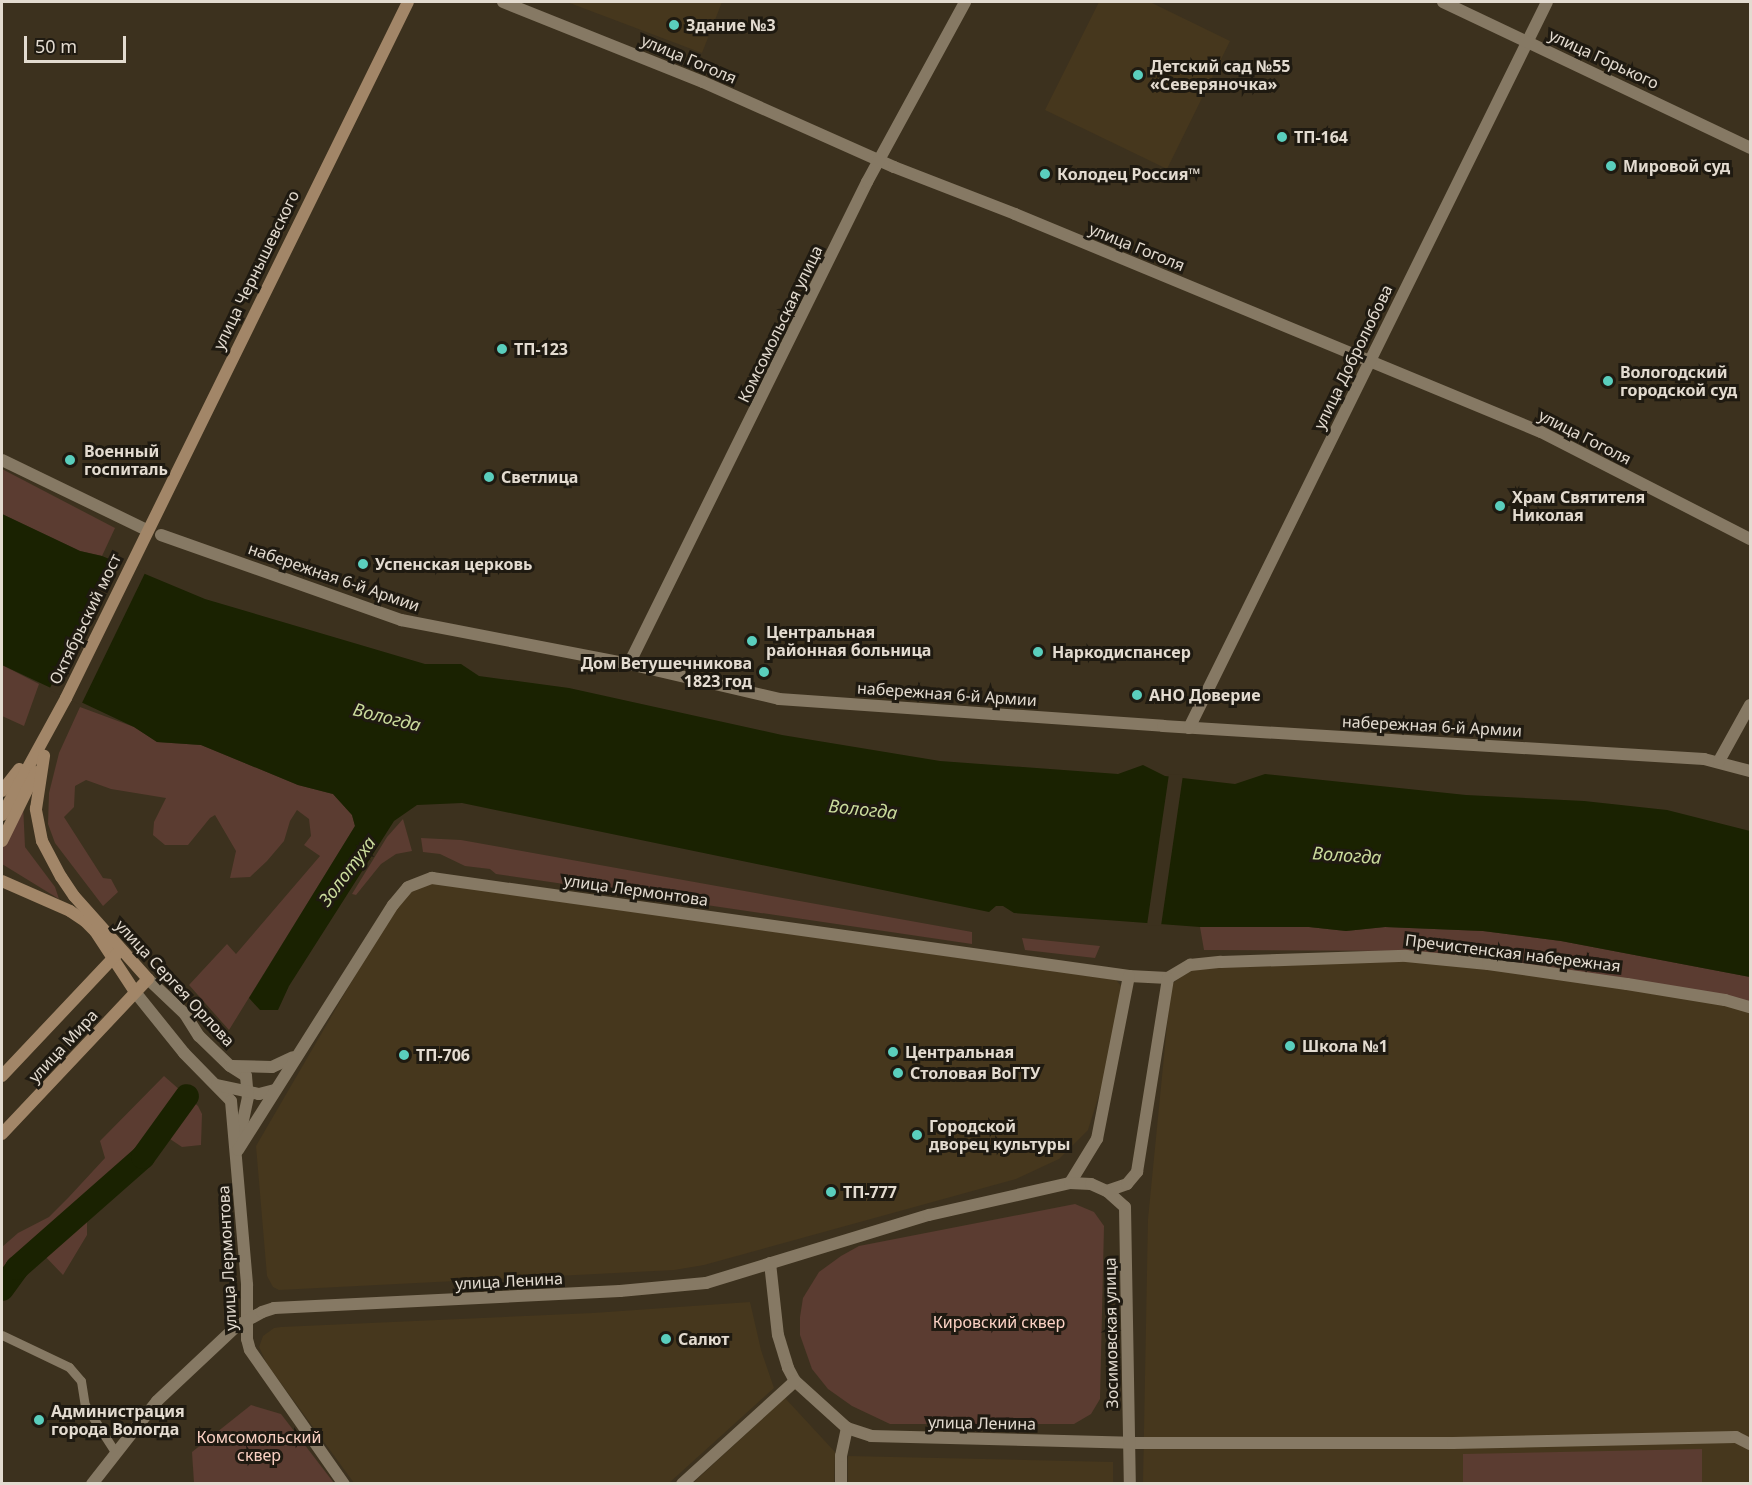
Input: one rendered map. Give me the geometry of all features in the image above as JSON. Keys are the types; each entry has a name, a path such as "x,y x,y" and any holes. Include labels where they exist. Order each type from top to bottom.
{"main road":[{"name":"улица Чернышевского","path":"135,554 408,2"},
{"name":"Октябрьский мост","path":"65,698 135,554"},
{"path":"2,815 65,698"},
{"path":"2,841 44,756 65,698"},
{"path":"2,791 48,729"},
{"path":"44,756 36,809 42,841 61,877 95,921"},
{"name":"улица Сергея Орлова","path":"2,881 70,910 117,954 148,979"},
{"path":"70,910 95,921"},
{"name":"улица Сергея Орлова","path":"95,921 117,954 135,992"},
{"name":"улица Мира","path":"2,1076 117,954"},
{"name":"улица Мира","path":"2,1134 148,979"}],"street":[{"name":"улица Гоголя","path":"503,2 703,82 804,129 1541,432 1750,539"},
{"name":"Комсомольская улица","path":"629,664 880,160 965,2"},
{"name":"улица Горького","path":"1443,2 1750,148"},
{"name":"улица Добролюбова","path":"1189,728 1547,2"},
{"path":"2,460 161,535"},
{"name":"набережная 6-й Армии","path":"161,535 401,620 629,664 779,699 1189,728 1719,761 1750,771"},
{"path":"1719,761 1750,705"},
{"name":"улица Лермонтова","path":"344,1484 250,1350 247,1339 248,1318 238,1150 297,1054 408,887 432,878 1129,976"},
{"name":"Пречистенская набережная","path":"1129,976 1168,978 1191,965 1221,962 1406,956 1488,964 1627,984 1725,1000 1750,1008"},
{"path":"1070,1183 1097,1139 1129,976"},
{"path":"1107,1191 1127,1184 1137,1172 1168,978"},
{"name":"улица Сергея Орлова","path":"148,979 185,1014 199,1035 231,1066 246,1076 248,1093"},
{"name":"улица Сергея Орлова","path":"135,992 184,1053 231,1101 238,1150"},
{"path":"215,1084 223,1085 233,1080 231,1066 272,1067 284,1064 297,1054"},
{"path":"215,1084 248,1093 267,1094 275,1090"},
{"path":"238,1150 248,1093"},
{"name":"улица Ленина","path":"248,1318 274,1308 668,1288 705,1283 929,1215 1070,1183 1090,1184 1107,1191"},
{"name":"Зосимовская улица","path":"1107,1191 1125,1207 1130,1484"},
{"name":"улица Ленина","path":"770,1263 778,1335 788,1368 795,1381 847,1428 888,1438 1130,1443 1453,1443 1736,1437 1750,1444"},
{"path":"92,1484 157,1401 248,1318"},
{"path":"2,1335 69,1366 81,1382 85,1405 115,1452"},
{"path":"682,1484 795,1381"},
{"path":"841,1484 841,1456 847,1428"}],"shaded area":[{"path":"567,2 722,2 702,53"},
{"name":"Детский сад №55 «Северяночка»","path":"1099,2 1150,2 1230,41 1167,169 1045,110"},
{"path":"423,882 1116,980 1122,987 1120,1028 1088,1130 1059,1159 1016,1179 704,1265 674,1270 279,1290 273,1287 267,1276 256,1146 395,907 404,895"},
{"path":"1405,960 1490,969 1724,1004 1750,1013 1750,1483 1143,1484 1148,1219 1171,985 1191,968"},
{"path":"750,1302 761,1350 774,1388 669,1483 354,1483 267,1364 259,1347 263,1336 274,1328 281,1327 593,1313"},
{"path":"785,1398 835,1452 834,1483 692,1484"},
{"path":"848,1456 1113,1462 1113,1483 848,1483"}],"green space":[{"path":"2,469 115,528 102,556 80,551 2,514"},
{"path":"2,665 39,684 24,726 2,716"},
{"path":"80,707 134,727 157,742 201,745 298,785 333,794 352,815 355,826 229,1030 189,985 227,944 236,954 320,856 304,845 311,836 309,819 297,810 290,821 284,841 267,861 250,877 230,878 236,851 215,815 188,845 165,845 153,835 154,822 166,798 111,789 86,780 75,786 74,807 64,817 103,878 111,879 118,892 103,906 55,843 48,824 49,793 59,753"},
{"path":"23,804 25,847 55,887 59,899 2,864 2,843"},
{"path":"403,819 412,851 396,854 381,864 356,895 352,894 387,837"},
{"path":"421,838 461,840 972,932 972,944 496,874 490,869 465,866 440,854 423,852"},
{"path":"1200,927 1309,927 1346,931 1385,927 1483,931 1561,941 1750,977 1750,1003 1405,951 1204,950"},
{"path":"1022,938 1100,946 1095,958 1025,950"},
{"path":"164,1076 198,1106 202,1114 201,1145 182,1147 170,1139 154,1152 87,1219 87,1235 63,1275 42,1253 16,1266 2,1288 2,1247 18,1233 49,1217 68,1198 105,1158 100,1141"},
{"name":"Кировский сквер","path":"1075,1204 1094,1212 1104,1226 1100,1399 1091,1414 1074,1424 890,1424 852,1406 828,1389 812,1369 800,1335 803,1298 819,1272 841,1256 859,1246"},
{"name":"Комсомольский сквер","path":"251,1405 281,1414 334,1483 194,1483 192,1452"},
{"path":"1702,1449 1702,1483 1463,1483 1463,1454"}],"water":[{"name":"Вологда","path":"2,514 80,551 102,556 205,599 425,664 461,664 479,676 569,688 782,735 940,761 1118,774 1143,765 1165,776 1235,784 1265,774 1466,795 1584,801 1667,810 1750,831 1750,977 1561,941 1483,931 1385,927 1346,931 1309,927 1200,927 1014,913 1003,906 996,906 989,912 462,803 417,805 394,821 289,986 278,1010 260,1010 249,998 355,826 352,815 333,794 298,785 201,745 157,742 134,727 2,665"}],"pier":[{"path":"113,557 146,571 81,705 49,690"},
{"path":"1169,774 1183,775 1161,926 1147,925"}],"waterway":[{"name":"Золотуха","path":"2,1289 17,1268 143,1157 187,1096"}],"place":[{"name":"Здание №3","path":"674,25"},
{"name":"Детский сад №55 «Северяночка»","path":"1138,75"},
{"name":"ТП-164","path":"1282,137"},
{"name":"Мировой суд","path":"1611,166"},
{"name":"Колодец Россия™","path":"1045,174"},
{"name":"ТП-123","path":"502,349"},
{"name":"Вологодский городской суд","path":"1608,381"},
{"name":"Военный госпиталь","path":"70,460"},
{"name":"Светлица","path":"489,477"},
{"name":"Храм Святителя Николая","path":"1500,506"},
{"name":"Успенская церковь","path":"363,564"},
{"name":"Центральная районная больница","path":"752,641"},
{"name":"Наркодиспансер","path":"1038,652"},
{"name":"Дом Ветушечникова 1823 год","path":"764,672"},
{"name":"АНО Доверие","path":"1137,695"},
{"name":"Школа №1","path":"1290,1046"},
{"name":"Центральная","path":"893,1052"},
{"name":"ТП-706","path":"404,1055"},
{"name":"Столовая ВоГТУ","path":"898,1073"},
{"name":"Городской дворец культуры","path":"917,1135"},
{"name":"ТП-777","path":"831,1192"},
{"name":"Салют","path":"666,1339"},
{"name":"Администрация города Вологда","path":"39,1420"}]}
